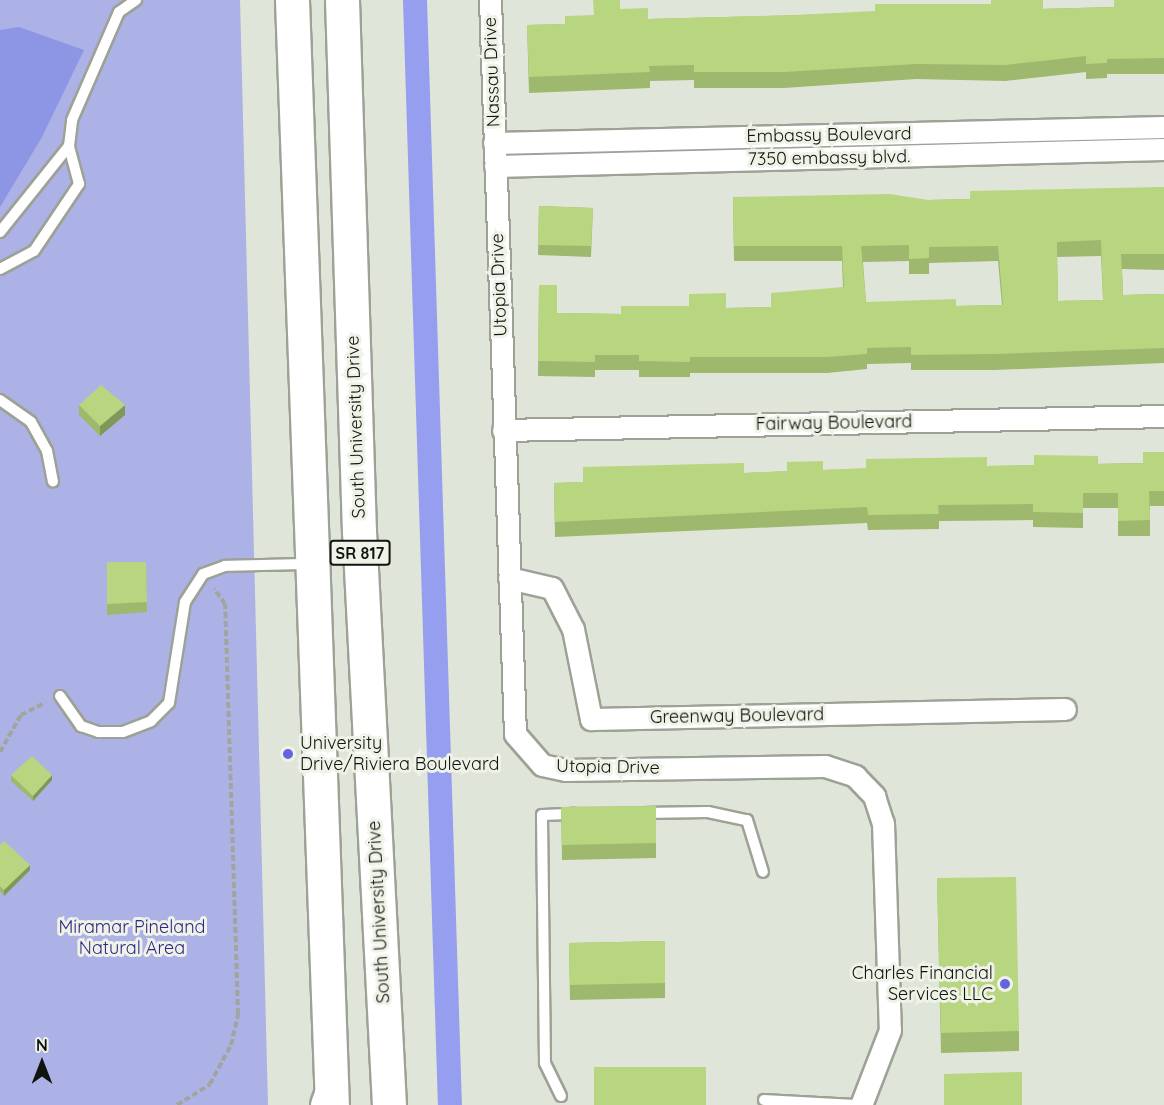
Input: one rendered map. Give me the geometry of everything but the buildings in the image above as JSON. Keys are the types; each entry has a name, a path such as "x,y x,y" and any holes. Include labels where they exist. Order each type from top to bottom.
{"main road":[{"name":"SR 817","path":"292,0 330,1101"},
{"name":"South University Drive","path":"342,0 359,531 389,1105"}],"street":[{"name":"Nassau Drive","path":"490,0 494,143"},
{"name":"Embassy Boulevard","path":"494,143 1164,127"},
{"name":"Utopia Drive","path":"494,143 515,734 542,765 565,770 825,766 855,776 873,796 883,823 890,1030 861,1105"},
{"name":"7350 embassy blvd.","path":"495,166 1164,149"},
{"name":"Fairway Boulevard","path":"503,430 1164,416"},
{"name":"Greenway Boulevard","path":"509,578 552,588 573,629 591,719 1065,709"}],"lane":[{"path":"0,269 34,251 79,184 69,146 72,120 119,12 136,0"},
{"path":"0,232 69,146"},
{"path":"0,400 31,422 47,451 53,481"},
{"path":"60,696 81,726 98,732 123,732 152,721 169,703 185,602 203,574 225,566 312,564"},
{"path":"627,814 708,812 747,820 763,872"},
{"path":"561,1096 545,1063 542,815 592,814"},
{"path":"764,1100 855,1105"}],"path":[{"path":"177,1105 210,1084 231,1045 238,1014 225,604 203,574"},
{"path":"0,752 21,715 60,696"}],"green space":[{"name":"Miramar Pineland Natural Area","path":"0,0 240,0 268,1105 0,1105"}],"shaded area":[{"path":"19,27 84,50 42,137 0,207 0,30"}],"waterway":[{"path":"415,0 450,1105"}],"place":[{"name":"University Drive/Riviera Boulevard","path":"288,754"},
{"name":"Charles Financial Services LLC","path":"1005,984"}]}
